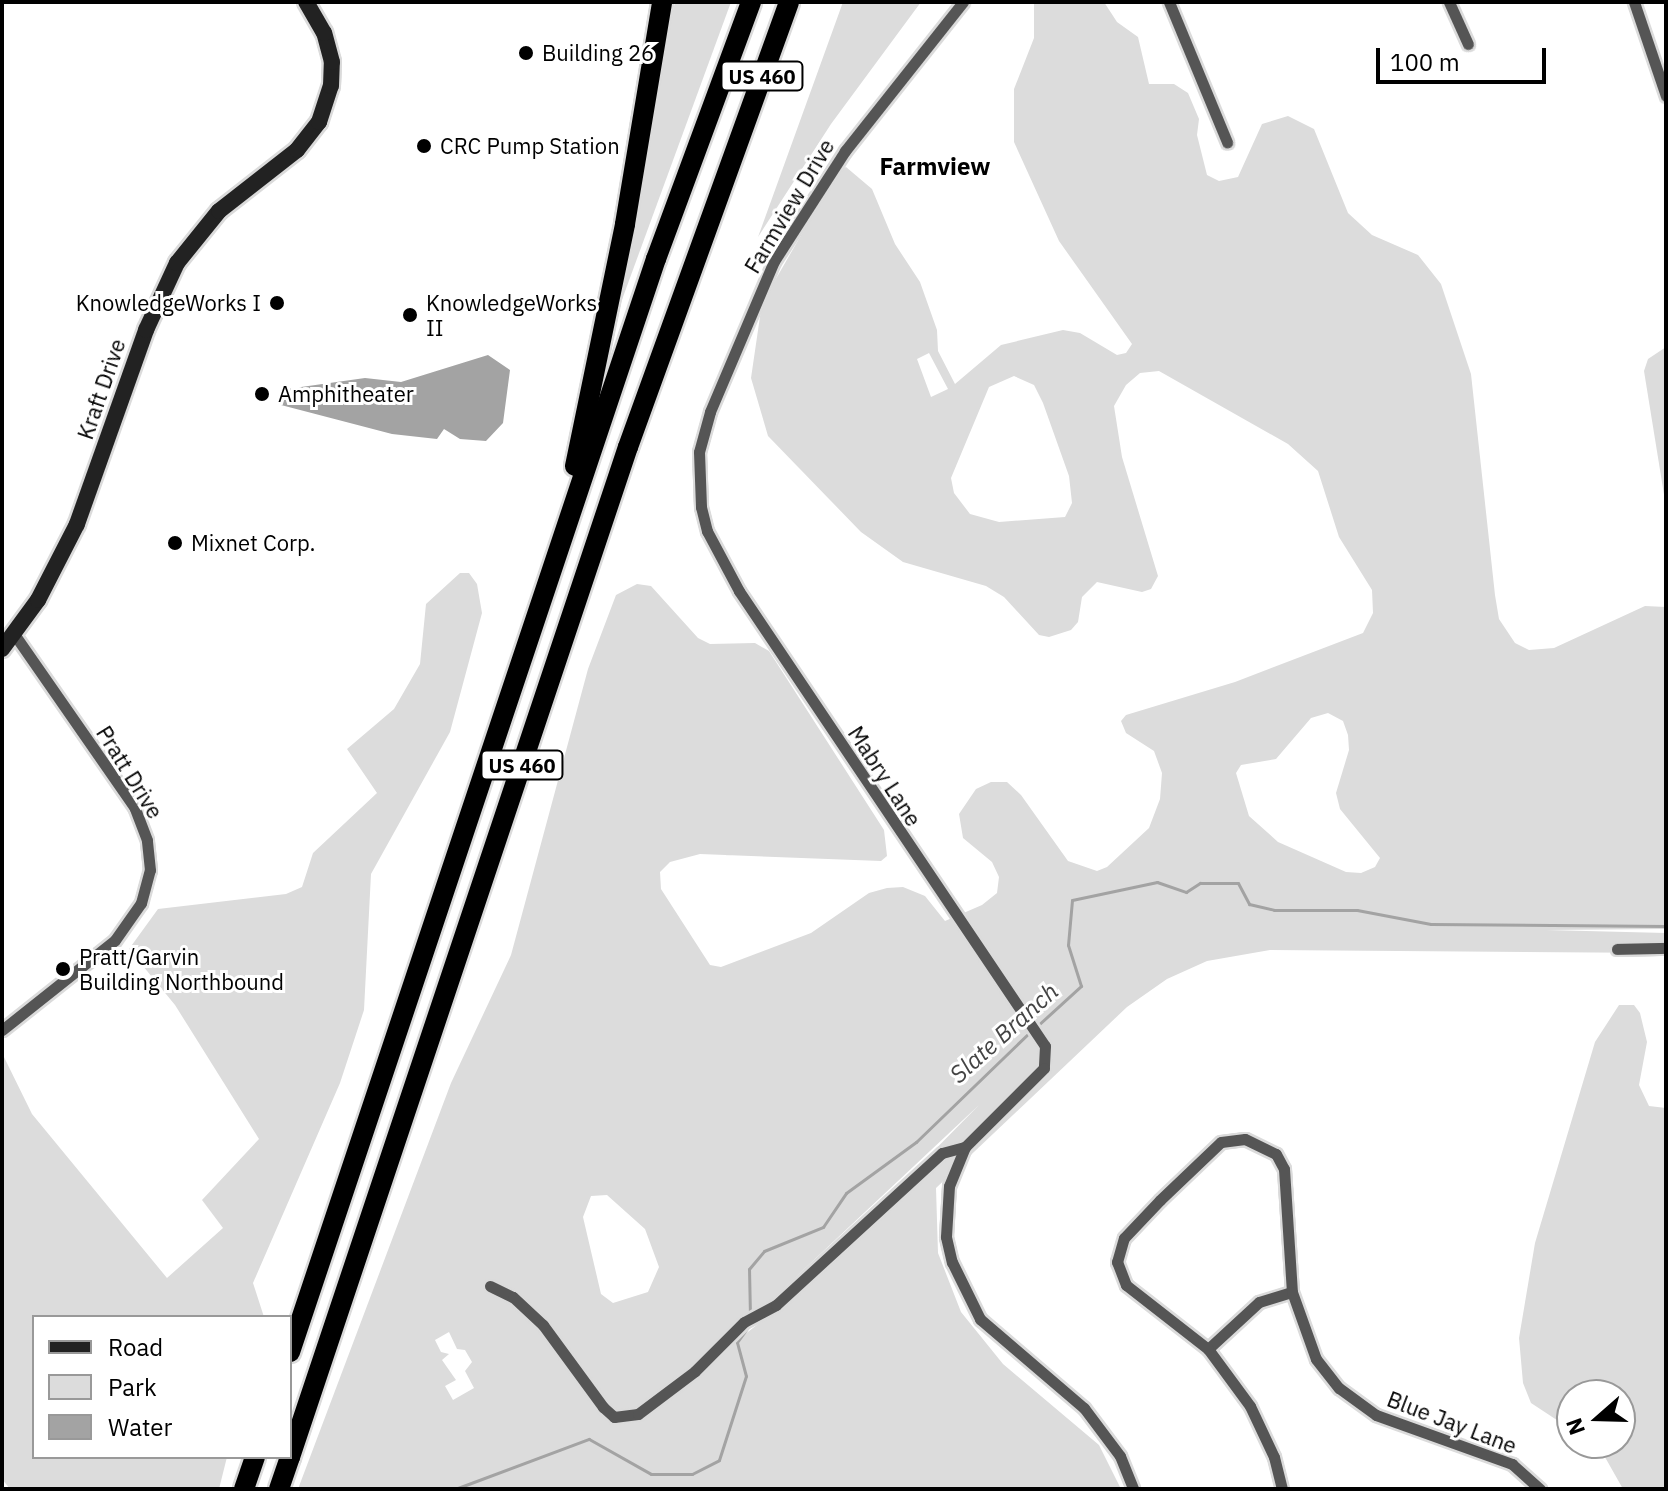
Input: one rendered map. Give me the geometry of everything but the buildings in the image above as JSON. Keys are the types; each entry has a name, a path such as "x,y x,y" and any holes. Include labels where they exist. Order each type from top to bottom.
{"highway":[{"path":"558,552 622,239 662,2"},
{"name":"US 460","path":"292,1346 656,259 751,2"},
{"name":"US 460","path":"292,1451 633,434 789,2"},
{"path":"244,1489 254,1459"},
{"name":"US 460","path":"279,1489 289,1459"}],"street":[{"name":"Kraft Drive","path":"2,649 14,634 77,524 149,321 177,263 219,211 297,150 322,115 331,86 331,56 306,2"},
{"name":"Farmview Drive","path":"701,507 699,452 710,412 774,261 845,151 963,2"},
{"path":"1169,2 1227,142"},
{"path":"1449,2 1468,44"},
{"path":"1634,2 1666,96"},
{"name":"Mabry Lane","path":"701,507 707,531 739,591 1038,1034 1046,1060 1039,1075 965,1147"},
{"name":"Pratt Drive","path":"2,1030 121,933 141,903 150,870 147,840 135,808 14,634"},
{"path":"1617,949 1666,948"},
{"name":"Blue Jay Lane","path":"1282,1489 1274,1457 1250,1406 1208,1349 1126,1285 1117,1262 1124,1238 1221,1142 1245,1139 1266,1146 1284,1169 1292,1292 1316,1359 1339,1388 1376,1415 1512,1464 1540,1489"},
{"path":"490,1286 513,1297 543,1325 603,1407 614,1417 638,1414 695,1371 744,1322 776,1305 942,1153 965,1147"},
{"path":"965,1147 946,1211 952,1262 966,1295 1003,1344 1084,1408 1108,1436 1133,1489"},
{"path":"1208,1349 1259,1302 1292,1292"}],"green space":[{"path":"675,2 731,2 612,327 666,37"},
{"path":"843,2 921,2 831,124 758,237"},
{"path":"1034,2 1104,2 1117,22 1138,37 1149,84 1174,84 1188,93 1199,119 1197,135 1207,175 1219,181 1238,177 1262,124 1288,116 1314,129 1348,213 1372,235 1418,255 1441,284 1471,374 1495,595 1499,619 1515,643 1529,650 1554,648 1645,606 1666,607 1666,929 1546,930 1666,933 1666,953 1270,950 1207,961 1167,979 1127,1007 936,1188 938,1253 961,1312 1003,1364 1099,1445 1121,1489 298,1489 451,1083 511,955 588,669 616,595 637,584 651,586 698,638 710,644 755,643 769,651 884,830 887,856 881,861 700,854 670,862 660,872 661,889 710,965 721,967 811,933 869,893 887,888 903,887 925,896 945,921 982,905 997,893 999,877 992,862 963,838 959,814 976,789 991,782 1007,782 1021,795 1068,861 1097,871 1107,867 1149,828 1160,799 1162,773 1154,751 1126,733 1121,721 1126,715 1235,682 1363,633 1373,613 1372,590 1339,537 1318,471 1288,444 1159,371 1140,373 1126,385 1114,406 1122,457 1158,576 1151,589 1142,592 1097,582 1082,597 1078,622 1071,630 1049,637 1039,635 1004,597 986,586 903,562 861,532 768,436 751,378 762,303 838,171 846,167 872,189 895,244 920,282 937,330 938,351 955,384 1001,345 1063,330 1080,333 1117,355 1126,353 1132,344 1059,241 1014,142 1014,89 1034,38","holes":["929,353 948,389 931,397 917,359","1014,376 1034,385 1069,476 1072,503 1065,517 999,522 970,514 954,493 951,478 989,387","1328,713 1343,721 1349,750 1336,793 1340,809 1380,858 1375,867 1361,873 1346,872 1278,842 1249,816 1236,773 1241,765 1276,759 1311,718","979,1105 779,1308 649,1408 644,1406 767,1304","607,1195 645,1229 659,1267 648,1292 613,1303 601,1294 583,1217 591,1196","449,1332 457,1349 465,1350 472,1362 465,1371 474,1388 453,1400 445,1386 456,1380 442,1360 449,1354 441,1352 435,1340"]},
{"path":"1666,347 1666,507 1644,371 1648,359"},
{"path":"460,573 469,573 477,584 482,613 450,732 371,874 364,1010 340,1083 253,1283 263,1315 32,1315 32,1459 226,1459 219,1489 10,1489 2,1479 2,1053 32,1114 167,1278 223,1228 202,1200 259,1139 175,1005 129,949 158,909 286,894 302,887 313,853 377,793 347,749 394,709 420,664 426,604"},
{"path":"1619,1005 1634,1005 1640,1013 1647,1042 1639,1085 1649,1106 1666,1108 1666,1489 1623,1489 1606,1459 1636,1459 1636,1379 1556,1379 1556,1419 1531,1403 1523,1383 1519,1338 1535,1243 1595,1042"}],"water":[{"path":"488,355 510,370 503,423 486,441 460,439 444,429 437,439 392,434 281,405 287,389 365,378 401,382"}],"waterway":[{"name":"Slate Branch","path":"1036,1027 1081,986 1068,945 1072,900 1157,882 1186,892 1200,883 1238,883 1249,904 1274,910 1357,910 1431,924 1666,926"},
{"name":"Slate Branch","path":"750,1316 749,1269 764,1251 823,1227 846,1193 916,1142 1030,1032"},
{"name":"Slate Branch","path":"455,1489 589,1439 651,1474 692,1474 719,1460 746,1376 737,1342 751,1323"}],"place":[{"name":"Building 26","path":"526,53"},
{"name":"CRC Pump Station","path":"424,146"},
{"name":"KnowledgeWorks I","path":"277,303"},
{"name":"KnowledgeWorks II","path":"410,315"},
{"name":"Amphitheater","path":"262,394"},
{"name":"Mixnet Corp.","path":"175,543"},
{"name":"Pratt/Garvin Building Northbound","path":"63,969"}],"district":[{"name":"Farmview","path":"935,167"}]}
